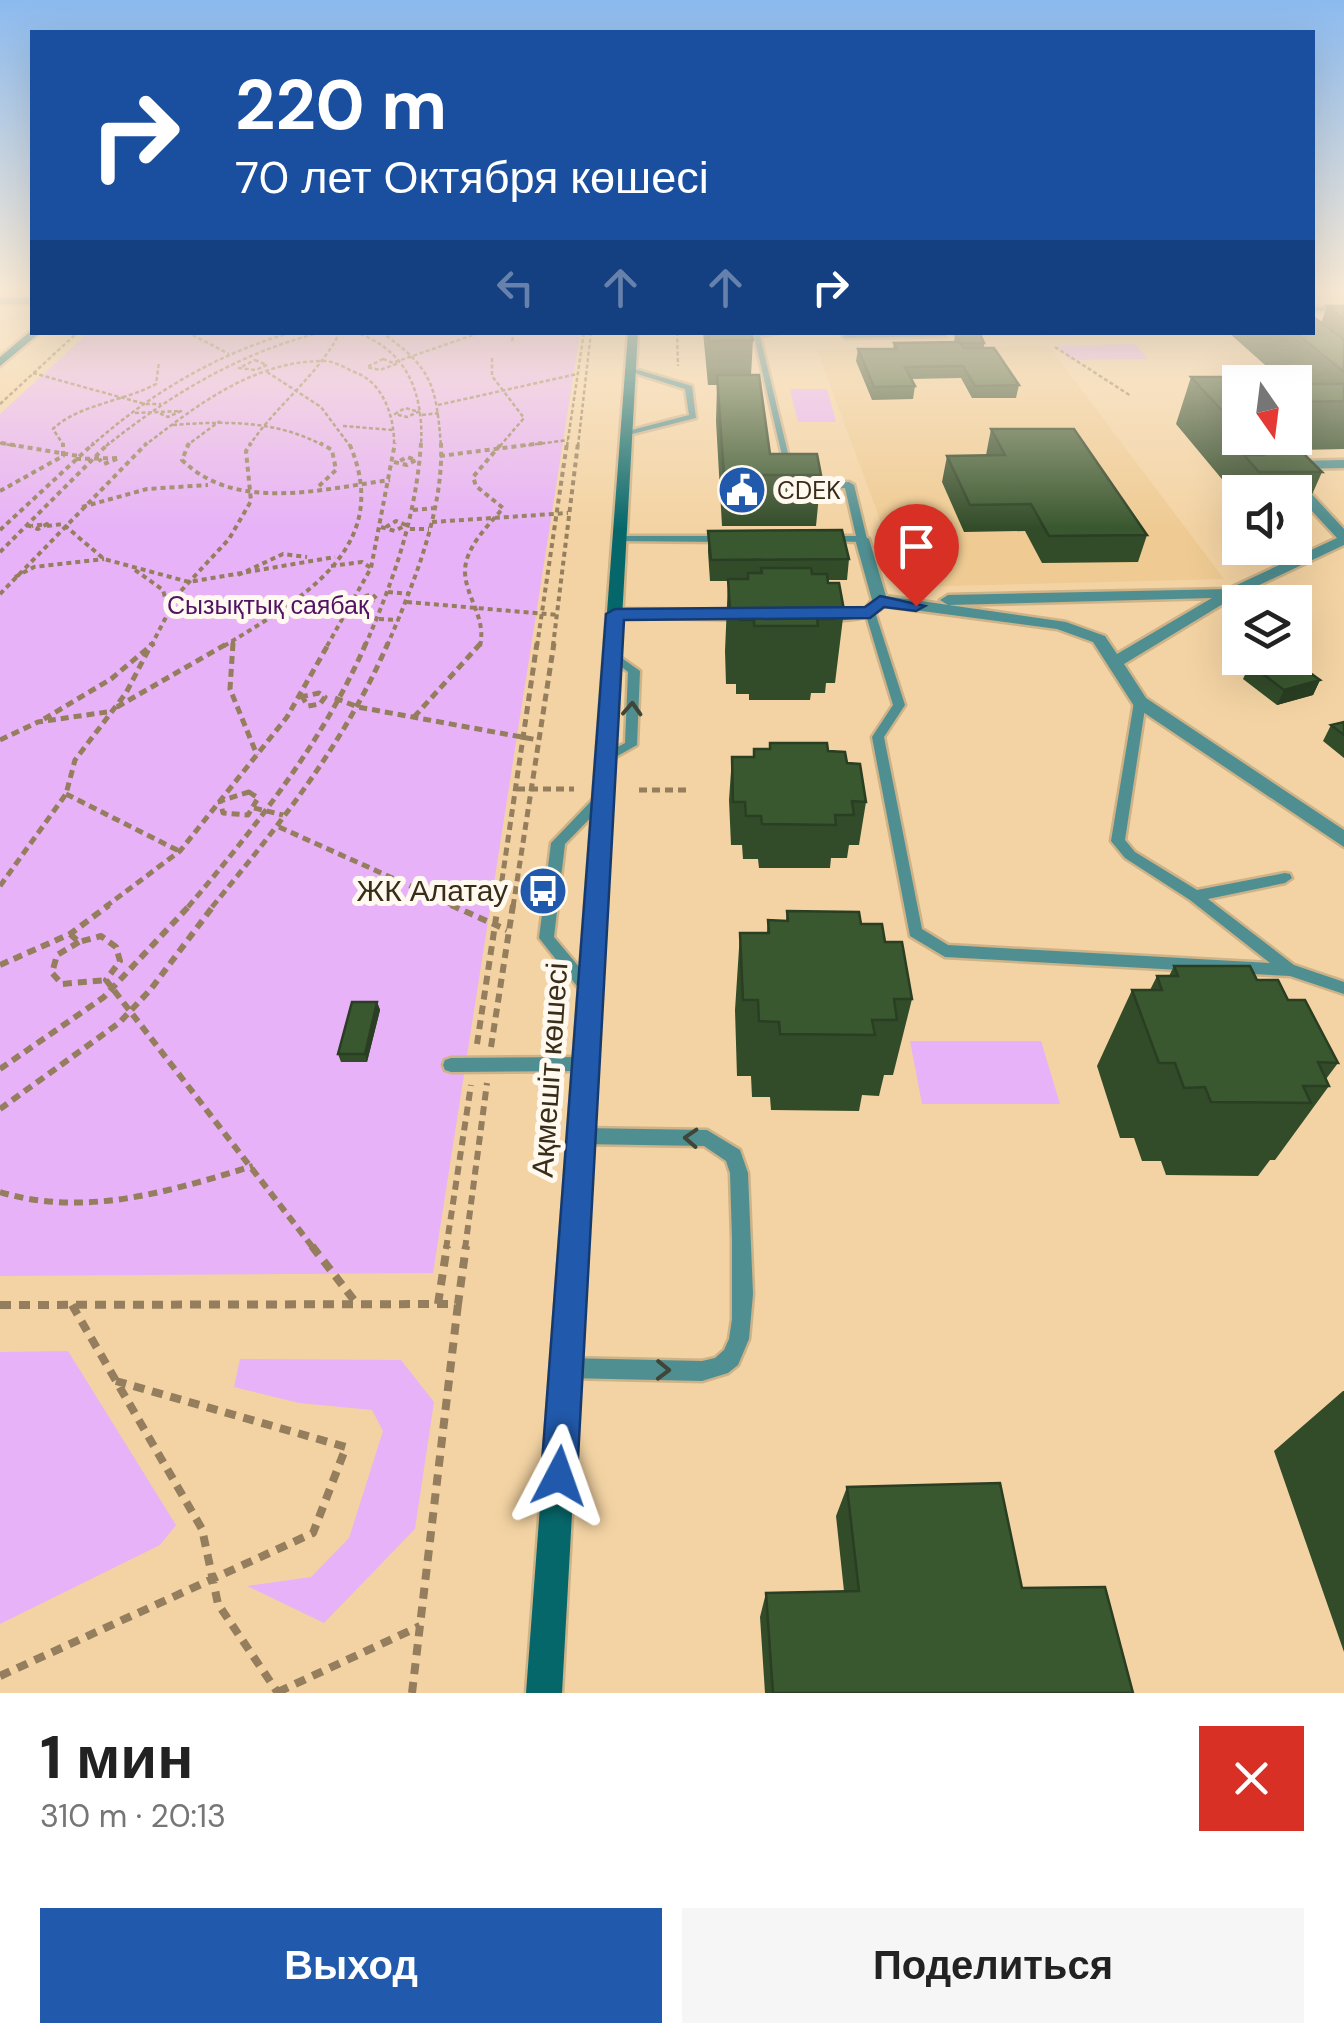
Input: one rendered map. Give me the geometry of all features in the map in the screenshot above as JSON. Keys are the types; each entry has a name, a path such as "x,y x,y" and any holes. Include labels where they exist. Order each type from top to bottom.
{"main road":[{"name":"Ақмешіт көшесі","path":"544,1693 631,370"}],"street":[{"path":"1247,585 1344,538 1277,465 1344,464"},
{"path":"862,538 875,607"},
{"path":"801,615 875,607 1222,593"},
{"path":"1118,661 1222,598"},
{"path":"875,607 1060,625 1099,638 1118,661 1140,702 1344,840"},
{"path":"615,614 762,616"}],"lane":[{"path":"626,434 693,416 691,390 634,370"},
{"path":"765,370 794,487 849,486 862,538 808,539"},
{"path":"620,540 735,539"},
{"path":"875,607 899,705 878,738 916,932 945,951 1290,970 1344,988"},
{"path":"1140,702 1118,841 1142,864 1194,896 1290,970"},
{"path":"590,991 546,938 558,844 603,797"},
{"path":"1194,896 1285,878"},
{"path":"451,1066 586,1064"},
{"path":"566,1368 702,1371 722,1366 736,1350 742,1320 738,1172 734,1156 707,1138 581,1136"}],"path":[{"path":"0,404 38,370"},
{"path":"65,454 66,448 54,430 63,419 128,399 156,384 158,370"},
{"path":"16,534 2,527 76,458 145,404 203,370"},
{"path":"0,552 39,510 113,443 163,404 224,370"},
{"path":"0,594 126,460 203,400 263,370 300,388 343,426 364,483 361,521 354,538 338,557 284,605 108,712 38,722"},
{"path":"0,886 66,794 76,760 108,712 126,693 189,582 229,539 251,501 246,451 264,423 317,370"},
{"path":"0,964 70,934 180,851 301,697 371,568 395,462 392,414 372,380 353,370"},
{"path":"358,372 366,370"},
{"path":"0,1069 114,988 212,880 264,810 334,700 379,619 413,510 420,402 407,370"},
{"path":"0,1110 133,1010 279,827 283,815 358,707 406,602 434,508 440,414 426,370"},
{"path":"414,718 480,647 484,629 465,570 475,542 503,508 476,486 473,477 478,466 501,448 524,418 492,376 492,370"},
{"path":"412,1693 458,1304 494,925 556,513 582,370"},
{"path":"678,370 679,384"},
{"path":"1092,370 1115,378 1131,396"},
{"path":"34,374 145,404 163,404"},
{"path":"420,402 438,403 581,374"},
{"path":"438,1304 507,930 558,616 581,374"},
{"path":"392,414 405,408 440,414"},
{"path":"135,413 180,416"},
{"path":"170,426 220,421 264,423 304,432 332,450 336,470 316,488"},
{"path":"212,486 191,473 182,460 186,445 220,421"},
{"path":"343,426 394,430"},
{"path":"440,456 576,440"},
{"path":"95,442 113,443"},
{"path":"0,443 97,459 104,464 126,460"},
{"path":"0,491 65,454"},
{"path":"395,462 407,465 419,460"},
{"path":"79,508 148,489 212,486 250,494 390,480"},
{"path":"413,510 434,508"},
{"path":"22,509 39,510"},
{"path":"383,527 568,513"},
{"path":"383,527 396,521 408,528"},
{"path":"25,525 38,530 63,524 104,559 189,582 234,577 310,558"},
{"path":"234,577 283,554 338,557"},
{"path":"10,579 34,567 104,559"},
{"path":"327,567 362,562 371,568"},
{"path":"134,569 164,590 169,615"},
{"path":"356,599 372,594 378,599"},
{"path":"356,599 364,604 408,594"},
{"path":"406,602 558,616"},
{"path":"379,619 398,620"},
{"path":"0,740 111,679 160,637"},
{"path":"233,638 230,689 257,755"},
{"path":"301,697 319,693 324,701"},
{"path":"301,697 308,706 334,700 538,740"},
{"path":"516,789 574,790"},
{"path":"639,790 687,790"},
{"path":"249,792 258,798 248,815 223,813 220,801 249,792"},
{"path":"66,794 180,851"},
{"path":"254,808 283,815"},
{"path":"279,827 507,930"},
{"path":"70,934 79,942"},
{"path":"101,936 116,947 120,961 106,980 62,984 52,973 57,956 79,942 101,936"},
{"path":"106,980 357,1304"},
{"path":"0,1192 19,1200 94,1203 206,1181 252,1166"},
{"path":"0,1305 458,1304"},
{"path":"72,1305 202,1529 218,1604 278,1693 420,1626"},
{"path":"0,1676 312,1533 346,1447 116,1381"}],"shaded area":[{"path":"824,370 1067,370 1224,579 905,587"}],"green space":[{"name":"Сызықтық саябақ","path":"48,370 574,370 433,1273 0,1276 0,414"},
{"path":"790,389 827,389 836,422 798,422"},
{"path":"910,1041 1041,1041 1060,1104 922,1104"},
{"path":"68,1351 176,1525 160,1545 0,1624 0,1352"},
{"path":"240,1359 401,1360 434,1402 415,1529 324,1623 247,1586 311,1577 349,1538 383,1431 372,1410 299,1403 234,1387"}],"building":[{"path":"867,370 907,370 915,386 874,387"},
{"path":"965,370 1009,370 1019,385 975,386"},
{"path":"717,375 759,375 770,454 817,454 821,475 724,475"},
{"path":"1191,377 1222,377 1222,411"},
{"path":"1312,384 1344,384 1344,401 1312,402"},
{"path":"991,429 1074,429 1147,535 1049,536 1031,504 970,505 947,456 1005,455"},
{"path":"1244,455 1305,455 1322,472 1259,472"},
{"path":"842,530 849,559 711,560 708,531"},
{"path":"761,568 811,568 812,574 827,574 828,583 839,583 844,610 832,610 834,619 817,619 818,626 754,626 754,620 740,620 740,610 730,610 728,579 748,579 748,573 762,573"},
{"path":"1312,674 1320,680 1284,690 1264,675"},
{"path":"1344,722 1344,735 1331,725"},
{"path":"770,743 827,743 828,751 845,752 847,763 860,764 866,802 852,801 854,815 835,815 836,825 762,824 761,816 746,816 745,802 733,802 732,757 754,757 754,749 770,749"},
{"path":"787,911 859,912 861,924 882,924 885,942 902,942 912,999 894,999 897,1020 872,1020 875,1035 780,1034 779,1022 759,1021 758,1000 743,1000 740,933 769,933 768,920 788,921"},
{"path":"1174,966 1250,966 1257,980 1278,980 1288,1000 1305,1000 1338,1063 1318,1062 1329,1086 1303,1086 1311,1103 1211,1102 1205,1087 1184,1088 1175,1063 1159,1063 1132,990 1162,990 1157,976 1178,976"},
{"path":"352,1002 377,1002 365,1054 338,1054"},
{"path":"1000,1483 1022,1588 1105,1587 1133,1693 773,1693 766,1593 859,1591 847,1487"}],"place":[{"name":"CDEK","path":"742,490"},
{"name":"ЖК Алатау","path":"543,891"}],"route":[{"path":"559,1476 615,614 870,612 880,601 916,606"}]}
